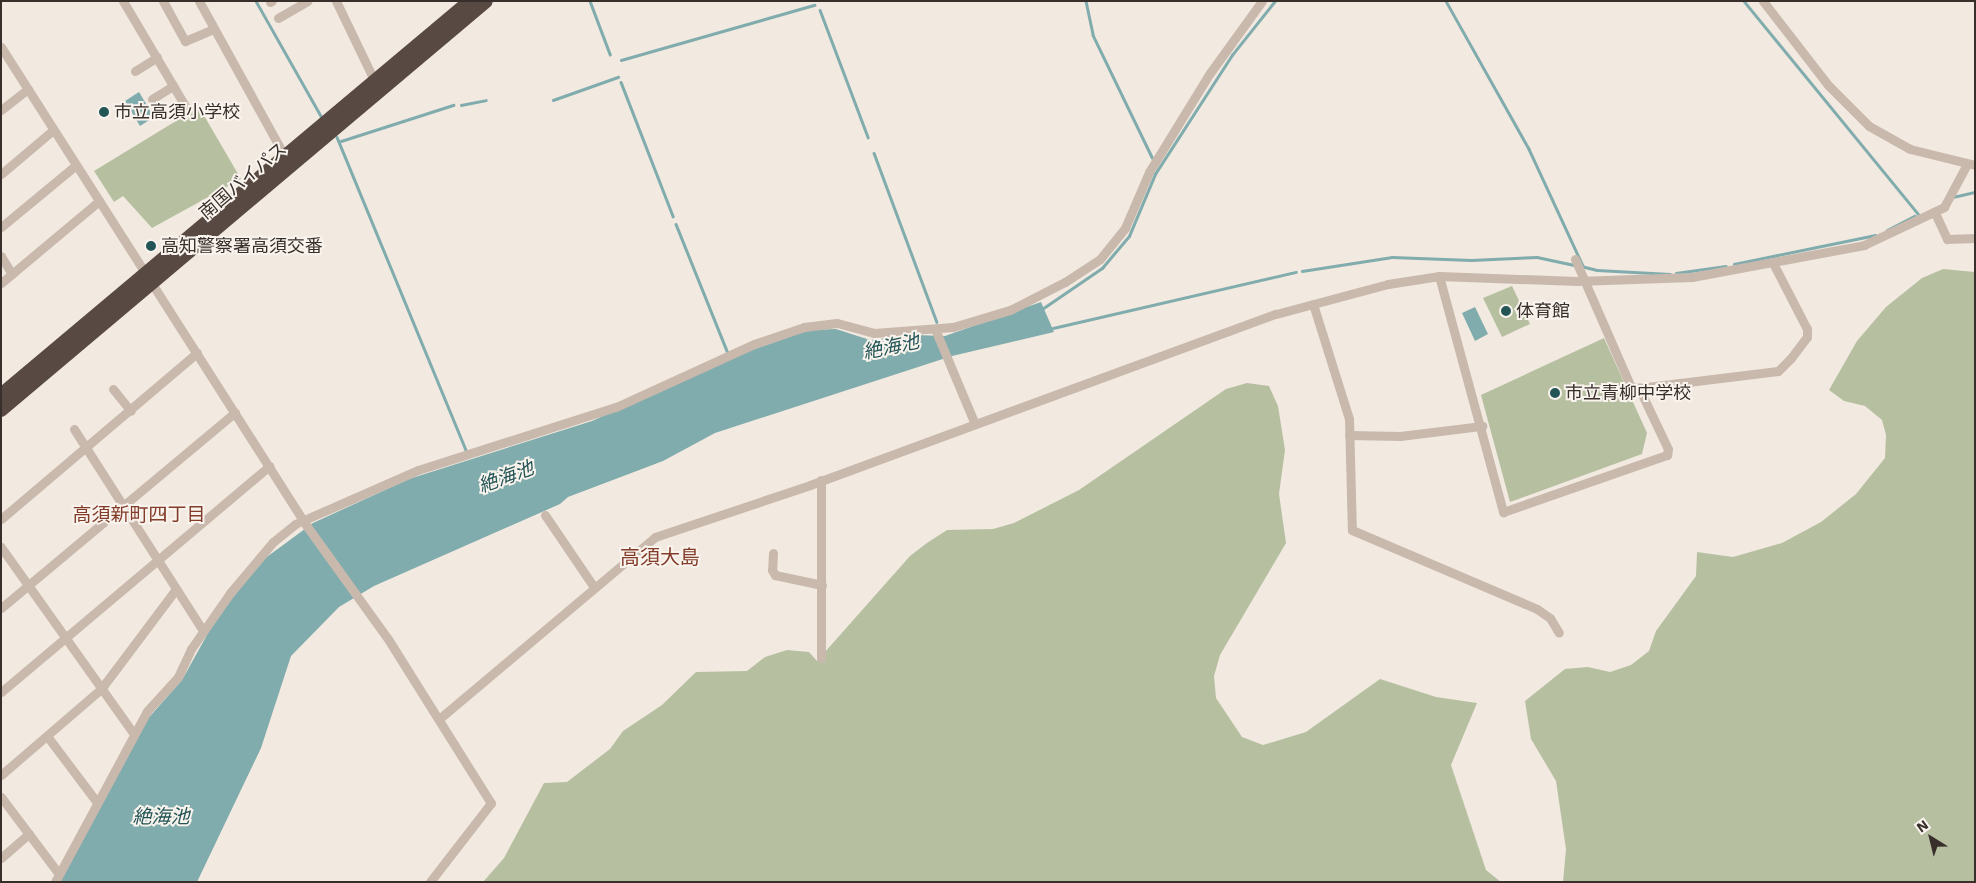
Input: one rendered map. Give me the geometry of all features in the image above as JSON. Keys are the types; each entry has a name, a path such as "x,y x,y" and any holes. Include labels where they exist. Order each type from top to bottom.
{"highway":[{"name":"南国バイパス","path":"1,410 285,157 470,1"},
{"name":"南国バイパス","path":"1,395 149,278 486,1"}],"street":[{"path":"123,1 185,106"},
{"path":"163,1 185,41 213,29"},
{"path":"199,1 285,157"},
{"path":"278,18 308,1"},
{"path":"336,1 375,82"},
{"path":"57,878 96,801 147,711 178,677 203,631 273,542 304,522 418,470 616,407 754,344 804,327 837,323 874,333 935,331 953,328 1010,310 1100,259 1125,228 1149,172 1210,73 1262,1"},
{"path":"439,718 655,537 821,480 1276,314 1388,284 1439,276 1577,281 1586,277 1692,277 1773,263 1877,241 1944,207 1971,165 1910,149 1869,126 1828,85 1763,1"},
{"path":"2,48 304,522 359,598 439,718 491,803 430,882"},
{"path":"135,71 157,57"},
{"path":"152,99 174,86"},
{"path":"1,110 28,89"},
{"path":"1,174 53,130"},
{"path":"1,227 76,164"},
{"path":"1,283 99,201"},
{"path":"1934,213 1948,239 1975,238"},
{"path":"1,256 12,274"},
{"path":"1575,259 1586,277"},
{"path":"1586,277 1583,284 1631,387 1639,388 1778,371 1807,338 1807,329 1773,263"},
{"path":"1439,276 1482,426 1503,512 1667,455 1668,449 1639,388"},
{"path":"1313,304 1349,419 1352,530 1537,609 1550,618 1559,634"},
{"path":"935,331 975,424"},
{"path":"1,519 197,353"},
{"path":"113,390 131,410"},
{"path":"1,608 235,412"},
{"path":"1349,435 1400,436 1482,426"},
{"path":"74,429 203,631"},
{"path":"1,692 269,466"},
{"path":"821,480 821,658"},
{"path":"545,515 594,587"},
{"path":"1,546 134,734"},
{"path":"773,553 775,575 822,586"},
{"path":"1,774 101,689 176,589"},
{"path":"47,736 96,801"},
{"path":"1,797 29,834 57,878"},
{"path":"1,858 29,834"}],"green space":[{"path":"199,107 241,179 152,228 123,196 114,202 94,171"},
{"path":"1943,269 1975,272 1975,882 1563,882 1566,849 1556,781 1531,739 1525,701 1565,669 1588,667 1610,672 1631,665 1649,651 1656,631 1696,576 1697,552 1733,557 1782,543 1821,522 1856,494 1885,458 1886,435 1882,420 1865,406 1844,401 1829,390 1857,341 1886,307 1922,278"},
{"name":"体育館","path":"1512,286 1530,324 1502,337 1483,298"},
{"path":"1604,338 1647,433 1642,454 1510,502 1481,395"},
{"path":"1247,383 1269,386 1278,406 1285,450 1279,494 1286,543 1220,655 1214,676 1216,698 1242,737 1263,745 1306,732 1380,679 1436,697 1477,703 1451,765 1486,870 1501,882 483,882 504,858 544,783 567,782 610,749 623,731 662,705 696,672 747,671 765,657 787,650 809,652 817,661 910,556 947,530 993,529 1014,523 1079,490 1226,389"}],"water":[{"path":"139,92 154,117 140,126 125,101"},
{"name":"絶海池","path":"1041,302 1054,332 952,356 715,433 663,461 568,497 560,504 374,586 339,607 291,656 261,748 197,882 60,882 144,723 182,680 217,617 264,559 313,523 409,479 592,421 733,357 808,330 836,329 870,340 914,335 945,336"},
{"path":"1475,307 1488,334 1475,341 1462,313"}],"waterway":[{"path":"256,1 321,116"},
{"path":"590,1 610,54"},
{"path":"1086,1 1093,35 1152,157"},
{"path":"1042,309 1102,268 1129,236 1155,174 1232,55 1275,1"},
{"path":"1446,1 1529,149 1583,266"},
{"path":"1744,1 1919,215"},
{"path":"621,60 814,5"},
{"path":"820,10 868,137"},
{"path":"553,100 618,77"},
{"path":"621,82 673,216"},
{"path":"461,105 486,100"},
{"path":"341,141 453,105"},
{"path":"337,137 466,450"},
{"path":"874,153 937,322"},
{"path":"1953,197 1975,192"},
{"path":"1887,230 1915,216"},
{"path":"676,224 727,351"},
{"path":"1734,264 1875,235"},
{"path":"1302,271 1392,257 1471,260 1537,257 1576,265"},
{"path":"1581,266 1597,270 1670,274"},
{"path":"1676,273 1726,266"},
{"path":"1053,328 1296,272"}],"place":[{"name":"市立高須小学校","path":"104,112"},
{"name":"高知警察署高須交番","path":"151,246"},
{"name":"体育館","path":"1506,311"},
{"name":"市立青柳中学校","path":"1555,393"}],"district":[{"name":"高須新町四丁目","path":"139,515"},
{"name":"高須大島","path":"660,557"}]}
